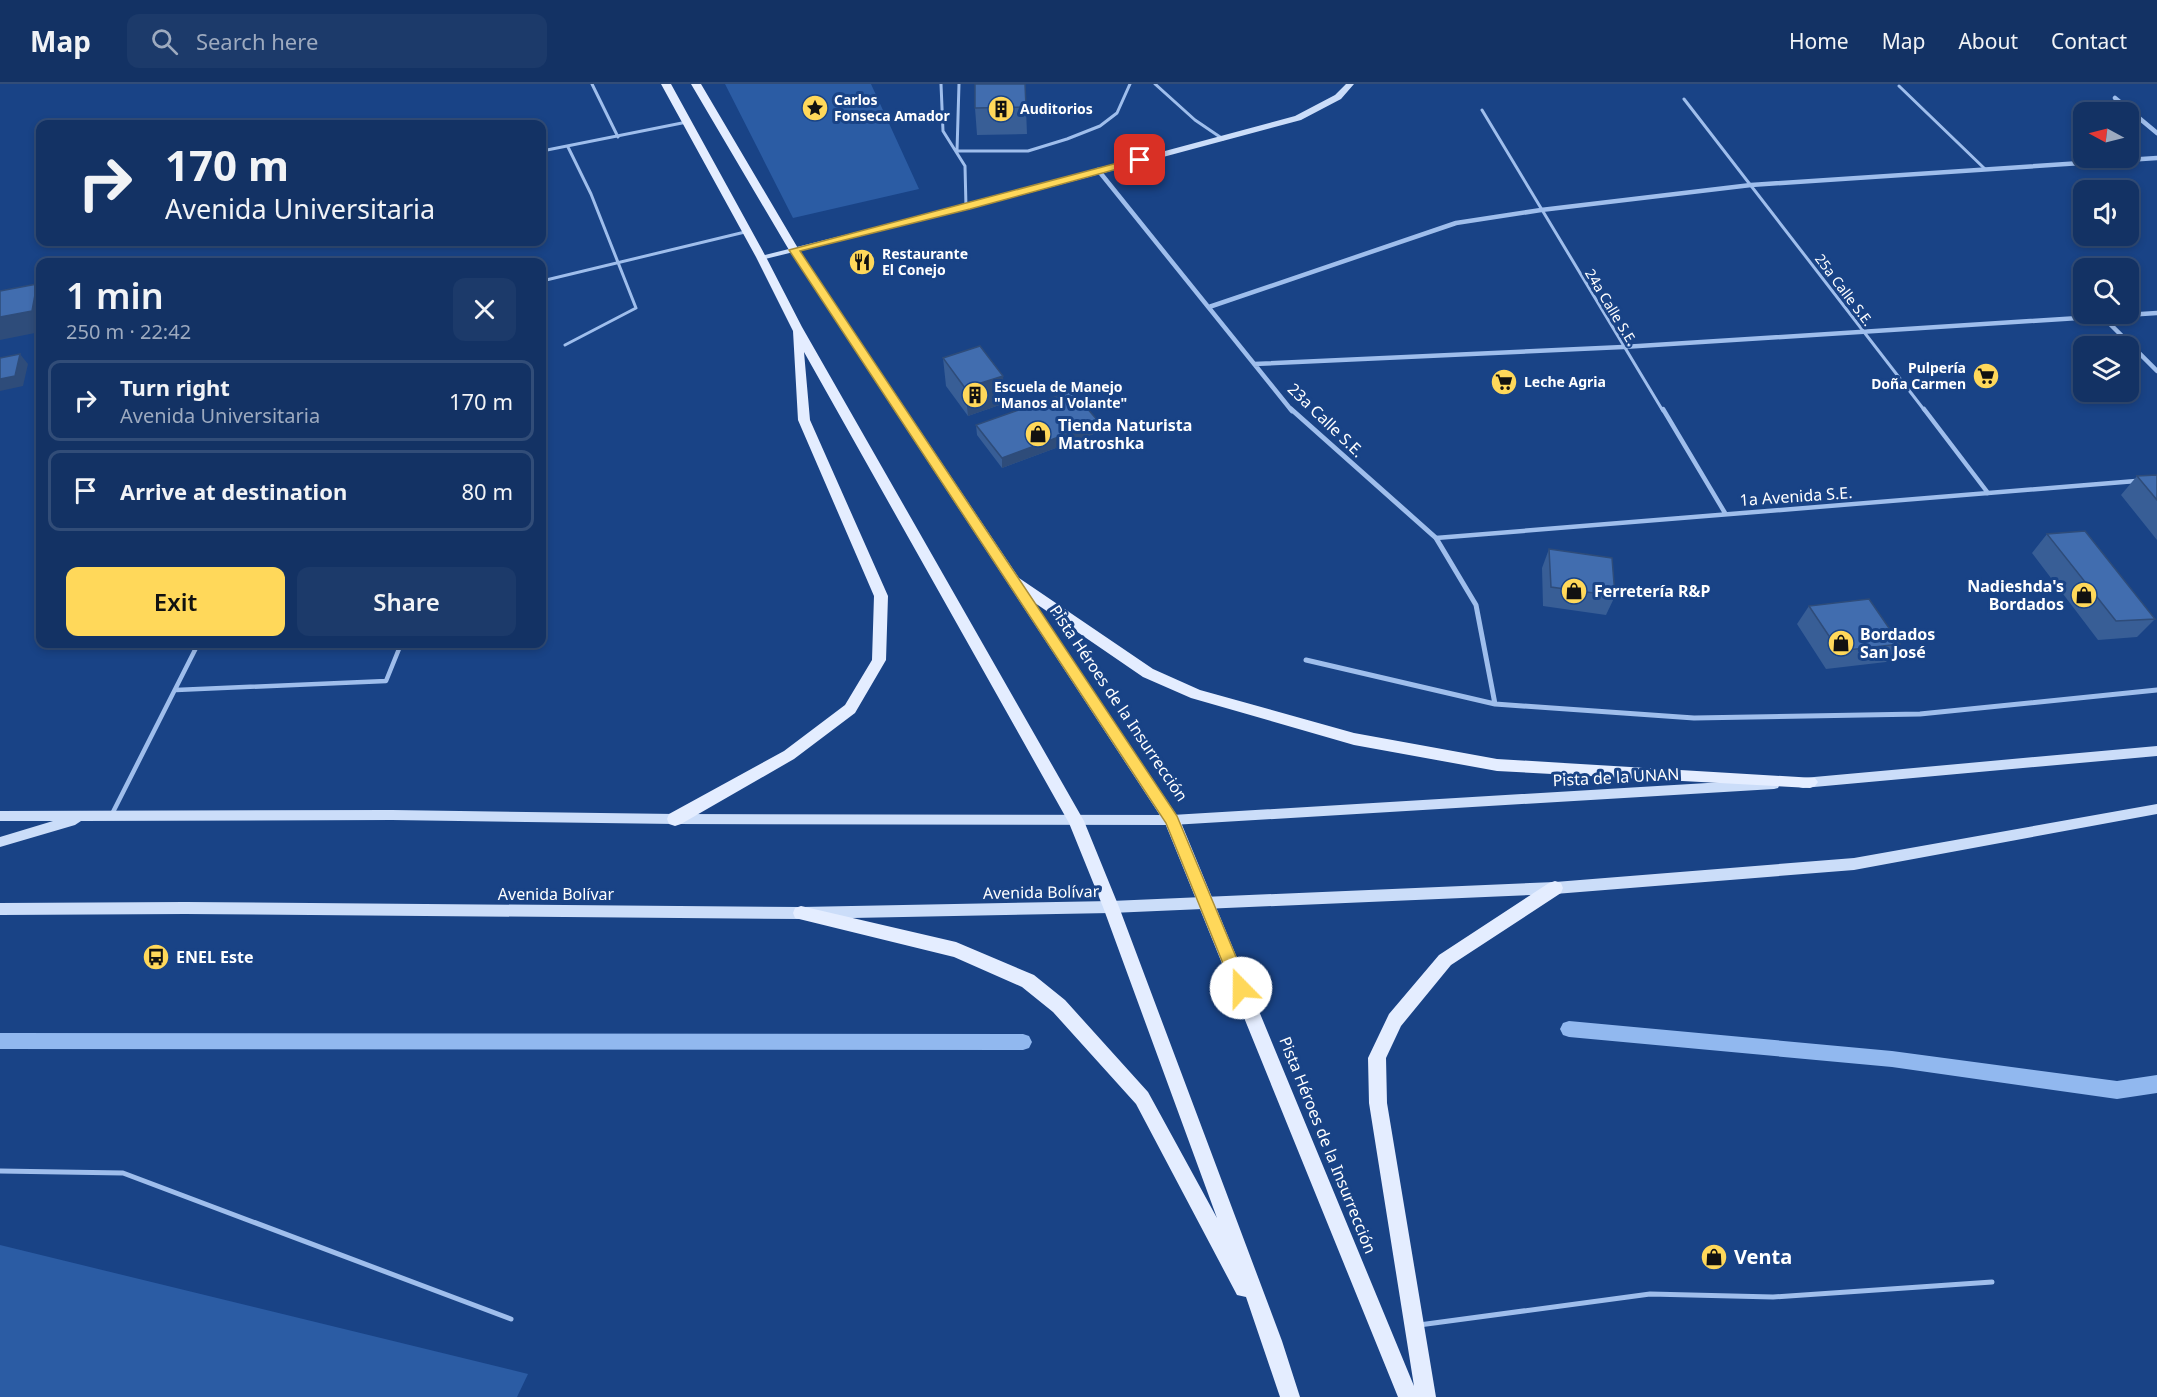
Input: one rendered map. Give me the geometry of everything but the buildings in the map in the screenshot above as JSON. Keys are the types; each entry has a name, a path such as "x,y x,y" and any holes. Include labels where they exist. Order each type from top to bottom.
{"main road":[{"path":"666,84 796,327 1076,821 1111,907 1272,1341 1290,1397"},
{"name":"Pista Héroes de la Insurrección","path":"696,84 794,250 1172,820 1408,1397"},
{"path":"761,258 966,207 1098,170 1224,140 1298,118 1338,97 1350,84"},
{"path":"675,819 789,755 850,709 879,660 881,596 804,420 796,327"},
{"path":"1010,577 1148,673 1196,694 1354,739 1497,765 1810,782"},
{"name":"Pista de la UNAN","path":"1076,821 1172,820 1810,782 2157,751"},
{"path":"1111,907 1555,888 1854,864 2157,809"},
{"path":"0,816 392,814 675,819 1076,821"},
{"path":"0,842 91,815"},
{"path":"1426,1397 1378,1103 1377,1058 1395,1020 1445,960 1555,888"},
{"name":"Avenida Bolívar","path":"0,909 197,908 801,913 1111,907"},
{"path":"801,913 956,950 1028,981 1059,1006 1143,1098 1272,1341"}],"street":[{"path":"2115,98 2157,133"},
{"path":"1209,307 1456,223 1541,210 1751,185 2157,158"},
{"name":"23a Calle S.E.","path":"1098,170 1291,410 1436,538 1476,605 1495,704"},
{"path":"2139,314 2157,313"},
{"path":"1254,364 1623,347 2073,319"},
{"path":"2110,324 2157,371"},
{"path":"1306,660 1495,704 1694,718 1920,714 2157,690"}],"lane":[{"path":"592,84 618,137"},
{"path":"941,84 943,131 965,166 966,207"},
{"path":"957,151 959,84"},
{"path":"957,151 1028,151 1067,139 1100,126 1117,113 1130,84"},
{"path":"1155,84 1195,120 1224,140"},
{"path":"1899,86 1985,169"},
{"name":"25a Calle S.E.","path":"1684,99 1988,493"},
{"name":"24a Calle S.E.","path":"1482,111 1725,513"},
{"path":"546,150 687,122"},
{"path":"565,345 636,308 591,194 568,147"},
{"path":"546,280 745,232"},
{"name":"1a Avenida S.E.","path":"1436,538 2146,481"},
{"path":"112,814 196,648"},
{"path":"176,690 386,681 399,648"},
{"path":"0,1172 123,1173 511,1319"},
{"path":"1416,1326 1650,1294 1773,1297 1992,1282"}],"shaded area":[{"path":"725,84 871,84 919,189 793,218"},
{"path":"0,1245 528,1374 517,1397 0,1397"}],"waterway":[{"path":"1569,1029 1892,1059 2117,1090 2157,1084"},
{"path":"0,1041 1023,1042"}],"place":[{"name":"Carlos Fonseca Amador","path":"815,108"},
{"name":"Auditorios","path":"1001,109"},
{"name":"Restaurante El Conejo","path":"862,262"},
{"name":"Pulpería Doña Carmen","path":"1986,376"},
{"name":"Leche Agria","path":"1504,382"},
{"name":"Escuela de Manejo \"Manos al Volante\"","path":"975,395"},
{"name":"Tienda Naturista Matroshka","path":"1038,434"},
{"name":"Ferretería R&P","path":"1574,591"},
{"name":"Nadieshda's Bordados","path":"2084,595"},
{"name":"Bordados San José","path":"1841,643"},
{"name":"ENEL Este","path":"156,957"},
{"name":"Venta","path":"1714,1257"}],"route":[{"path":"1140,160 794,250 1172,820 1241,988"}]}
